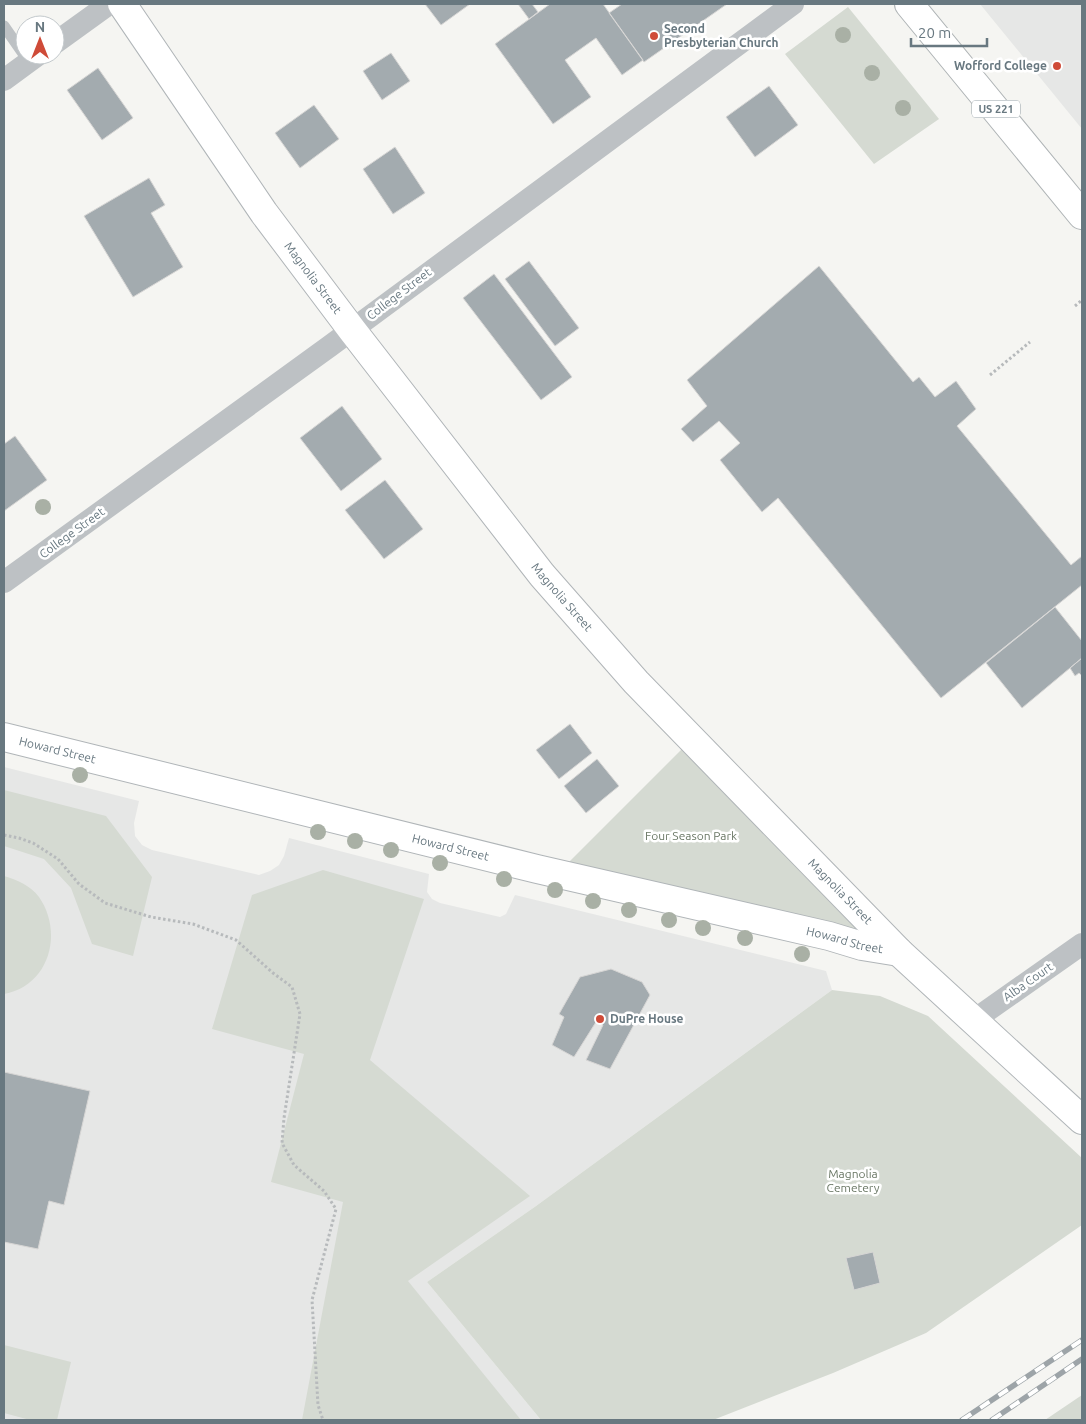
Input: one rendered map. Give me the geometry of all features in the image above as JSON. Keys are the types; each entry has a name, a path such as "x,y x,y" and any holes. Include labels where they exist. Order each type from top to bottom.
{"street":[{"path":"65,36 109,4"},
{"name":"Magnolia Street","path":"122,4 264,213 542,575 636,682 899,952 1082,1120"},
{"name":"College Street","path":"4,582 352,330 793,4"},
{"name":"US 221","path":"909,4 1082,215"},
{"path":"4,80 24,65"},
{"name":"Howard Street","path":"4,737 538,869 829,936 862,946 899,952"},
{"name":"Alba Court","path":"974,1020 1082,944"}],"lane":[{"path":"4,26 15,38"}],"path":[{"path":"1075,306 1082,300"},
{"path":"990,375 1030,342"},
{"path":"4,835 33,843 58,859 79,884 105,903 151,917 194,924 236,940 292,987 300,1014 282,1143 294,1164 324,1191 336,1209 312,1300 318,1405 324,1420"}],"shaded area":[{"name":"Wofford College","path":"980,4 1082,4 1082,129"},
{"path":"4,767 139,801 134,823 135,836 142,845 152,850 259,875 279,865 284,856 289,838 429,874 427,892 432,899 440,903 500,917 506,914 515,895 826,971 832,990 536,1206 427,1282 541,1420 4,1420"}],"green space":[{"path":"848,7 939,119 874,164 785,54"},
{"name":"Four Season Park","path":"691,740 899,952 557,874"},
{"path":"4,790 106,816 152,877 133,956 92,944 71,888 44,859 4,846"},
{"path":"323,870 424,899 370,1060 530,1196 408,1281 521,1420 302,1420 343,1202 271,1182 304,1054 212,1029 252,895"},
{"path":"4,876 27,886 39,897 47,911 51,941 48,956 32,981 19,989 4,994"},
{"name":"Magnolia Cemetery","path":"832,990 880,996 928,1016 1082,1158 1082,1225 926,1333 833,1373 713,1420 541,1420 427,1282 536,1206"},
{"path":"4,1345 71,1362 57,1420 30,1420 4,1413"},
{"path":"1082,1395 1082,1420 1045,1420"}],"building":[{"path":"425,4 470,4 441,25"},
{"path":"518,4 532,4 538,12 529,19"},
{"path":"550,4 603,4 643,60 622,75 596,38 565,60 591,97 553,124 495,44"},
{"name":"Second Presbyterian Church","path":"622,4 727,4 644,62 609,13"},
{"path":"391,53 410,81 382,100 363,71"},
{"path":"98,68 133,118 102,140 67,90"},
{"path":"769,86 798,125 755,157 726,117"},
{"path":"314,105 339,139 300,168 275,133"},
{"path":"395,147 425,193 393,214 363,169"},
{"path":"149,178 165,205 151,213 183,267 133,297 84,216"},
{"path":"529,261 579,328 555,346 505,279"},
{"path":"819,266 913,382 919,377 935,397 956,381 976,409 957,426 1071,565 1082,556 1082,585 941,698 778,498 762,512 720,460 740,443 719,421 693,442 681,429 707,406 687,380"},
{"path":"494,274 572,377 541,400 463,298"},
{"path":"342,406 382,459 341,491 300,438"},
{"path":"15,436 47,480 4,511 4,444"},
{"path":"385,480 423,529 384,559 345,510"},
{"path":"1055,607 1082,641 1082,658 1022,708 986,663"},
{"path":"1082,658 1082,676 1079,673 1075,676 1070,668"},
{"path":"570,724 592,753 559,779 536,750"},
{"path":"597,759 619,786 586,813 564,786"},
{"name":"DuPre House","path":"611,969 642,982 650,995 610,1069 586,1060 603,1025 596,1022 574,1057 552,1045 564,1017 559,1014 580,977"},
{"path":"4,1072 90,1091 64,1205 49,1201 38,1249 4,1242"},
{"path":"873,1252 880,1283 854,1290 846,1258"}],"railway":[{"path":"962,1420 1082,1340"},
{"path":"992,1420 1082,1359"}],"place":[{"name":"Second Presbyterian Church","path":"654,36"},
{"name":"Wofford College","path":"1057,66"},
{"name":"DuPre House","path":"600,1019"}]}
